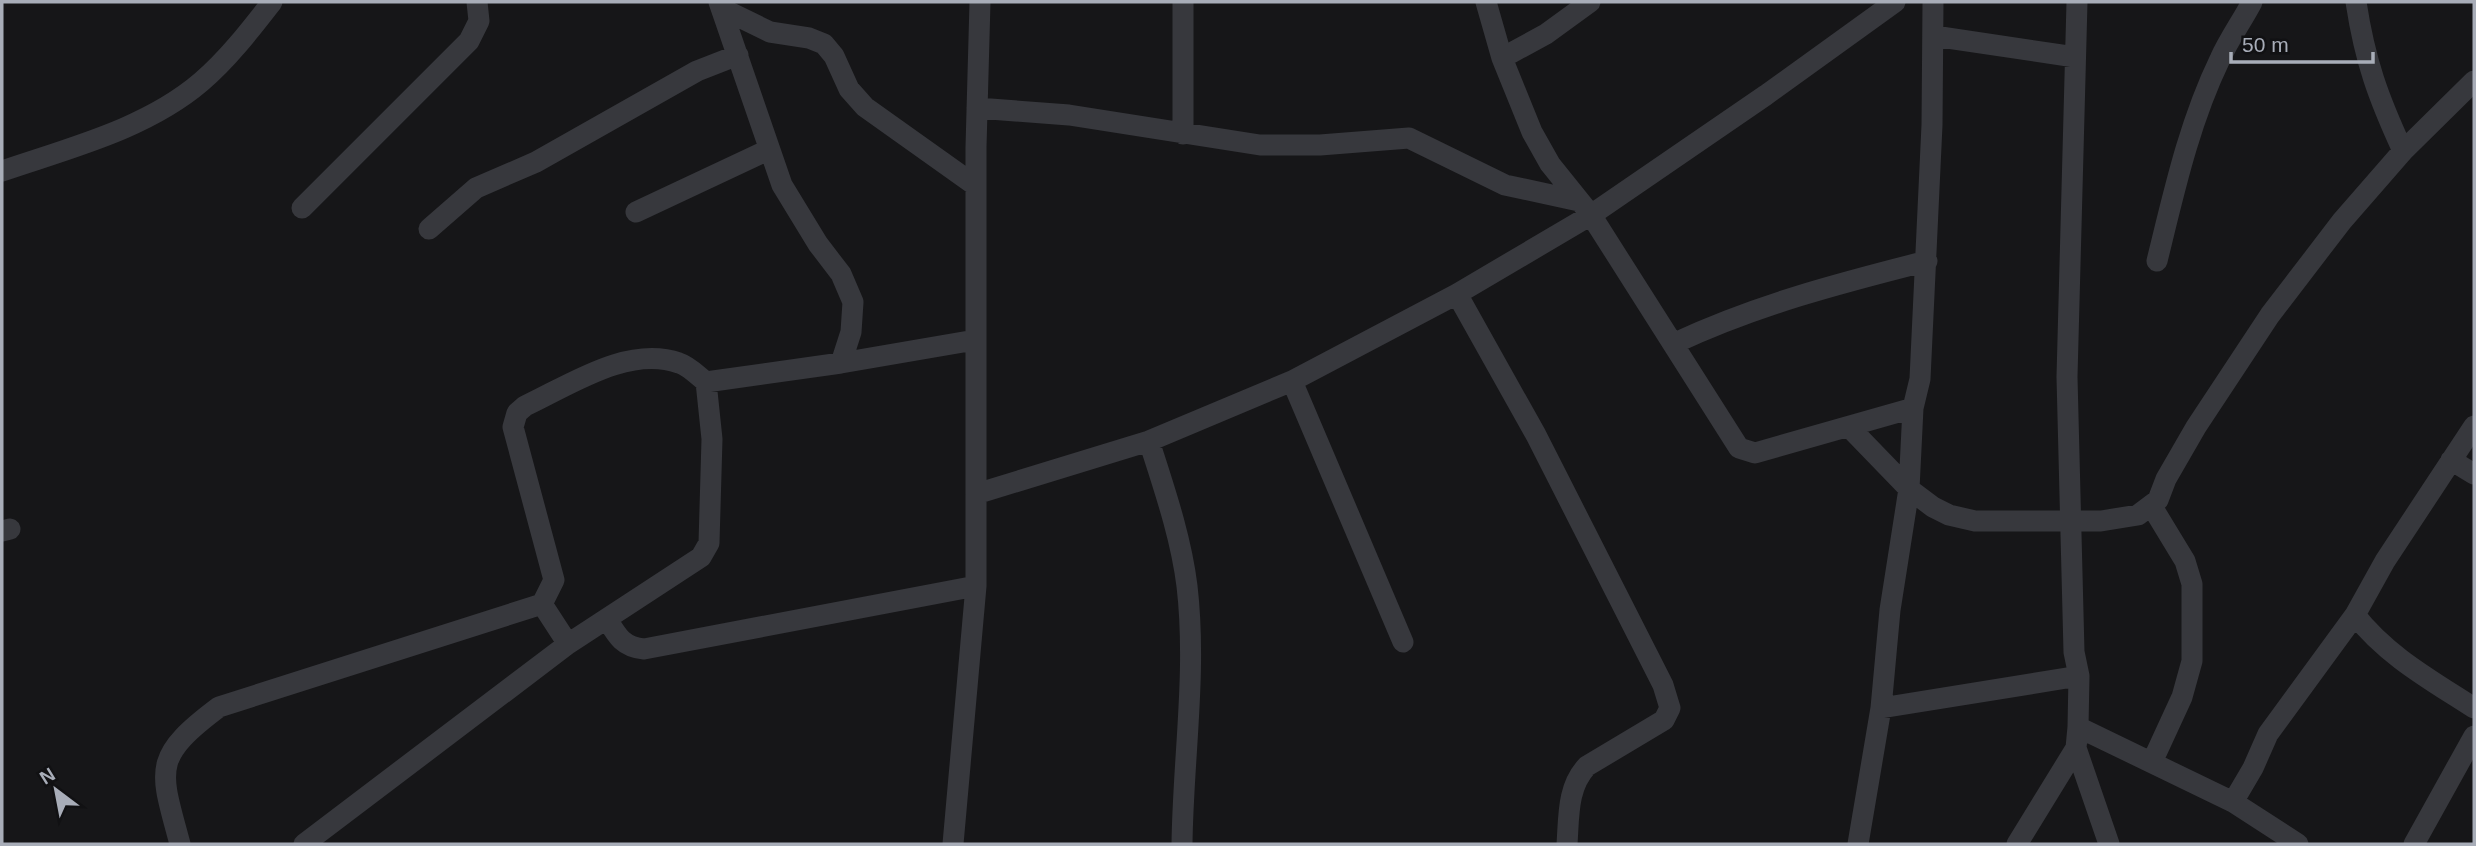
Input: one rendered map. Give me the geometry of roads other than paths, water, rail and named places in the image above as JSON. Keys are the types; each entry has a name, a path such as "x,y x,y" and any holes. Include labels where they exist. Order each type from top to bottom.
{"street":[{"path":"2,171 85,142 157,112 201,82 251,29 272,2"},
{"path":"302,208 469,41 478,21 477,2"},
{"path":"953,844 976,586 976,186 980,2"},
{"path":"1183,2 1183,134"},
{"path":"1486,2 1502,58 1532,132 1550,164 1585,208 1675,343 1724,429 1746,453 1850,428 1913,408"},
{"path":"1502,58 1546,34 1590,2"},
{"path":"976,494 1149,441 1292,381 1457,294 1585,208 1766,96 1895,2"},
{"path":"1858,844 1881,708 1890,610 1909,489 1913,408 1920,379 1927,261 1933,2"},
{"path":"2077,2 2067,377 2074,652 2079,676 2077,737 2109,844"},
{"path":"2157,261 2178,176 2200,104 2220,57 2252,2"},
{"path":"2356,2 2363,50 2375,89 2403,151"},
{"path":"720,5 769,33 809,38 824,44 834,56 849,89 864,107 976,186"},
{"path":"720,5 782,186 818,244 841,274 853,302 851,332 841,363"},
{"path":"1934,36 2075,57"},
{"path":"429,229 476,188 536,162 697,71 738,55"},
{"path":"1850,428 1909,489 1933,507 1975,521 2072,521 2138,515 2158,500 2166,479 2196,427 2270,315 2342,221 2403,151 2474,81"},
{"path":"977,108 1069,116 1260,145 1320,145 1409,138 1505,185 1585,208"},
{"path":"636,212 768,150"},
{"path":"1675,343 1723,321 1783,299 1927,261"},
{"path":"1457,294 1536,435 1663,685 1670,708 1664,720 1587,766 1578,776 1572,790 1567,844"},
{"path":"180,844 164,783 167,758 193,726 219,707 542,604 554,580 513,427 517,414 525,406 605,368 652,357 681,364 706,382 975,340"},
{"path":"1292,381 1403,642"},
{"path":"304,844 568,644 689,568 701,557 709,543 712,439 706,382"},
{"path":"2233,802 2253,768 2268,734 2355,615 2385,561 2474,426"},
{"path":"1149,441 1171,509 1187,586 1191,665 1182,844"},
{"path":"2451,460 2474,474"},
{"path":"2151,505 2185,561 2192,584 2192,660 2182,697 2152,760"},
{"path":"607,619 618,637 629,648 644,649 976,586"},
{"path":"542,604 568,644"},
{"path":"2355,615 2374,640 2474,708"},
{"path":"1881,708 2079,676"},
{"path":"2414,844 2474,736"},
{"path":"2077,737 2152,760 2233,802 2298,844"},
{"path":"2017,844 2077,737"}]}
